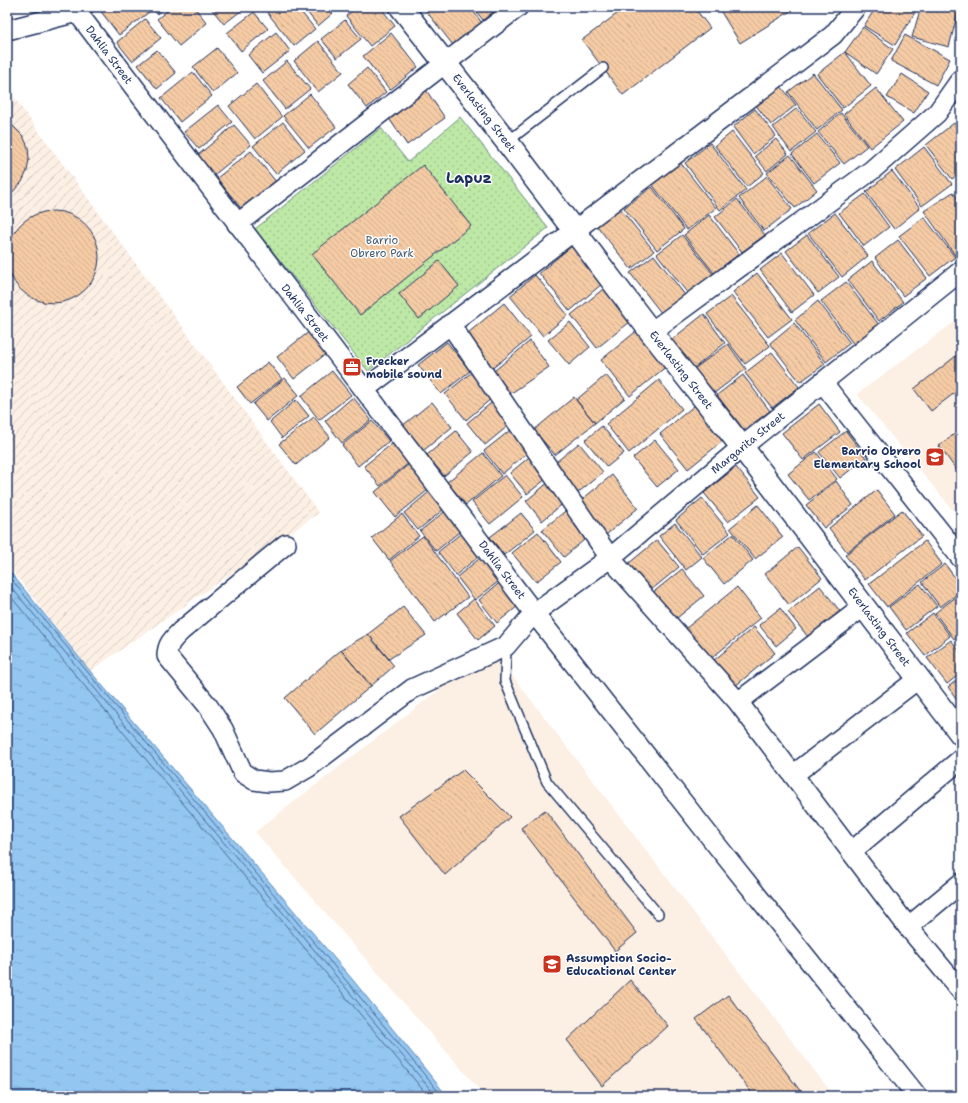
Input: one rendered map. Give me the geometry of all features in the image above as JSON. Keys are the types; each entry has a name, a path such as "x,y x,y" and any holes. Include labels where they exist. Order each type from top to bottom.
{"street":[{"name":"Everlasting Street","path":"401,7 507,142 650,332 742,447 961,734"},
{"path":"237,224 518,7"},
{"path":"365,389 833,35 856,7"},
{"path":"11,29 80,9"},
{"name":"Dahlia Street","path":"80,9 237,224 365,389 534,614 917,1096"},
{"path":"650,332 872,170 937,113 961,80"},
{"name":"Margarita Street","path":"506,646 534,614 610,558 742,447 961,271"},
{"path":"450,324 610,558 738,702 908,927 961,991"},
{"path":"823,383 961,558"},
{"path":"286,544 169,642 167,650 167,656 208,706 223,729 242,773 254,780 269,782 285,781 308,767 412,689 506,646"},
{"path":"738,702 863,607"},
{"path":"793,775 918,679"},
{"path":"851,852 961,759"},
{"path":"908,927 961,883"}],"lane":[{"path":"507,142 603,68"},
{"path":"506,646 505,681 547,782 658,914"}],"shaded area":[{"path":"7,88 319,513 90,671 7,564"},
{"name":"Barrio Obrero Elementary School","path":"961,317 961,520 857,394"},
{"name":"Assumption Socio- Educational Center","path":"492,649 834,1096 485,1096 255,832"}],"green space":[{"name":"Barrio Obrero Park","path":"460,117 548,228 368,371 255,229 381,128 408,162"}],"water":[{"path":"7,568 90,671 352,979 447,1096 7,1096"}],"building":[{"path":"101,7 145,7 149,12 119,35 99,9"},
{"path":"151,7 165,7 157,14"},
{"path":"172,7 194,7 207,23 179,46 157,19"},
{"path":"210,7 246,7 224,24"},
{"path":"272,7 297,7 315,29 294,46 266,11"},
{"path":"303,7 328,7 333,13 318,26"},
{"path":"357,7 380,7 395,26 370,46 346,16"},
{"path":"423,7 470,7 482,23 453,45"},
{"path":"473,7 499,7 483,20"},
{"path":"626,7 694,7 710,28 623,95 582,40"},
{"path":"718,7 797,7 740,43"},
{"path":"876,7 914,7 917,9 895,45 864,26"},
{"path":"921,7 959,8 949,47 912,37"},
{"path":"254,12 268,29 241,51 227,33"},
{"path":"145,19 161,38 132,61 117,42"},
{"path":"345,20 361,39 337,58 321,39"},
{"path":"863,27 893,49 876,74 845,52"},
{"path":"276,32 290,51 262,73 248,55"},
{"path":"391,33 418,67 390,90 363,56"},
{"path":"905,35 950,59 936,85 891,61"},
{"path":"318,41 343,72 318,92 294,61"},
{"path":"217,48 237,73 213,93 193,67"},
{"path":"157,50 176,73 157,89 138,65"},
{"path":"845,52 871,86 843,108 817,74"},
{"path":"287,61 310,89 285,109 263,81"},
{"path":"367,68 386,92 367,108 348,84"},
{"path":"193,72 212,96 180,122 161,98"},
{"path":"813,73 842,110 817,130 788,92"},
{"path":"902,74 928,91 914,113 887,97"},
{"path":"256,84 282,117 255,139 229,106"},
{"path":"780,85 796,105 771,125 755,104"},
{"path":"876,88 903,122 870,148 844,114"},
{"path":"426,90 445,118 407,145 388,117"},
{"path":"310,94 336,127 309,148 283,116"},
{"path":"218,105 232,122 199,149 184,132"},
{"path":"797,108 816,132 791,152 773,127"},
{"path":"755,109 776,136 753,154 733,127"},
{"path":"841,113 867,146 844,164 818,132"},
{"path":"7,120 23,136 28,147 29,159 27,171 22,182 7,198"},
{"path":"283,122 305,150 276,174 253,146"},
{"path":"954,123 961,132 961,172 952,179 926,145"},
{"path":"234,125 251,145 214,175 198,155"},
{"path":"732,132 764,173 747,187 715,146"},
{"path":"817,134 840,163 814,183 792,154"},
{"path":"776,139 788,154 767,171 755,156"},
{"path":"710,143 746,190 720,210 685,163"},
{"path":"924,147 952,184 922,206 895,170"},
{"path":"251,151 277,183 243,211 217,178"},
{"path":"790,155 817,190 795,208 767,173"},
{"path":"679,161 716,208 687,230 651,183"},
{"path":"423,165 471,226 360,315 312,254"},
{"path":"892,171 920,208 894,229 866,192"},
{"path":"767,176 792,209 764,231 739,198"},
{"path":"652,187 684,229 657,250 624,208"},
{"path":"953,192 961,204 961,255 957,258 924,211"},
{"path":"865,194 889,227 864,246 839,213"},
{"path":"737,199 765,235 742,252 715,217"},
{"path":"620,208 654,251 631,269 597,226"},
{"path":"53,211 71,215 85,225 95,239 99,257 95,275 85,289 71,299 53,303 35,299 21,289 11,275 7,257 11,239 21,225 35,215"},
{"path":"835,213 868,256 842,277 808,233"},
{"path":"709,215 739,254 714,273 684,235"},
{"path":"924,217 955,257 930,276 899,236"},
{"path":"682,235 714,275 689,295 657,254"},
{"path":"807,235 839,277 818,293 786,251"},
{"path":"898,240 927,278 903,296 875,258"},
{"path":"573,245 603,283 570,311 539,273"},
{"path":"782,253 814,295 792,312 760,270"},
{"path":"654,255 685,295 662,314 630,273"},
{"path":"439,261 459,286 419,319 399,294"},
{"path":"872,261 903,302 879,321 848,280"},
{"path":"757,273 792,319 768,337 733,292"},
{"path":"535,275 568,315 543,336 510,296"},
{"path":"846,282 880,326 855,346 821,301"},
{"path":"608,285 635,318 597,348 571,315"},
{"path":"731,296 770,346 745,364 707,314"},
{"path":"818,301 850,343 826,362 795,320"},
{"path":"504,303 531,337 489,371 462,338"},
{"path":"704,314 725,343 693,369 671,340"},
{"path":"570,322 590,347 569,365 548,340"},
{"path":"794,323 825,364 800,382 770,343"},
{"path":"639,329 668,365 630,396 601,360"},
{"path":"310,331 327,353 294,379 277,357"},
{"path":"530,341 549,367 510,394 494,371"},
{"path":"447,342 470,371 441,394 418,365"},
{"path":"728,344 746,369 713,394 694,369"},
{"path":"772,352 799,387 772,408 745,373"},
{"path":"961,352 961,388 931,411 914,389"},
{"path":"268,362 282,379 250,404 237,387"},
{"path":"332,371 351,395 319,420 301,396"},
{"path":"472,372 492,398 466,420 445,394"},
{"path":"606,375 625,398 595,423 576,400"},
{"path":"743,375 770,411 744,430 717,395"},
{"path":"285,378 299,395 267,421 253,404"},
{"path":"659,380 682,409 629,453 606,424"},
{"path":"353,397 371,420 342,443 325,421"},
{"path":"574,397 595,423 555,455 534,430"},
{"path":"496,399 514,421 485,445 467,423"},
{"path":"296,400 309,416 282,438 270,422"},
{"path":"432,402 452,427 423,451 402,426"},
{"path":"819,404 840,432 803,460 782,433"},
{"path":"695,405 724,440 688,469 660,434"},
{"path":"314,417 330,437 296,465 279,444"},
{"path":"372,421 389,441 358,466 342,445"},
{"path":"602,426 624,453 607,467 585,440"},
{"path":"513,428 531,450 502,474 484,451"},
{"path":"961,429 961,476 939,446"},
{"path":"456,431 473,452 444,476 427,455"},
{"path":"846,431 866,458 840,478 819,452"},
{"path":"398,439 414,459 380,486 364,466"},
{"path":"655,440 679,469 657,487 633,458"},
{"path":"579,443 603,472 574,496 550,467"},
{"path":"816,452 837,479 809,500 788,474"},
{"path":"483,453 501,476 466,505 447,482"},
{"path":"534,453 551,475 527,494 510,473"},
{"path":"414,460 434,485 395,517 375,492"},
{"path":"736,467 760,497 728,522 704,493"},
{"path":"505,475 523,497 490,524 472,502"},
{"path":"612,475 638,508 606,535 579,502"},
{"path":"550,481 566,501 542,521 526,501"},
{"path":"836,481 853,505 824,528 806,505"},
{"path":"435,487 449,505 418,530 404,513"},
{"path":"877,490 895,514 847,552 829,528"},
{"path":"702,498 730,533 703,554 676,520"},
{"path":"758,505 783,537 755,559 730,528"},
{"path":"449,508 465,527 436,551 420,531"},
{"path":"569,508 591,534 564,557 542,530"},
{"path":"902,510 922,536 865,580 845,555"},
{"path":"521,513 535,530 504,555 490,537"},
{"path":"402,514 419,536 389,560 372,538"},
{"path":"675,523 702,557 686,570 659,536"},
{"path":"465,530 483,553 456,575 438,552"},
{"path":"538,532 561,562 536,582 512,553"},
{"path":"733,534 753,560 724,584 703,558"},
{"path":"423,536 468,597 435,622 390,561"},
{"path":"657,540 679,567 650,591 628,564"},
{"path":"925,541 942,564 887,607 869,584"},
{"path":"798,547 822,578 789,605 765,574"},
{"path":"485,554 504,577 475,600 457,577"},
{"path":"945,564 961,586 961,591 940,607 922,582"},
{"path":"682,569 704,596 672,622 650,595"},
{"path":"504,579 523,602 497,623 479,600"},
{"path":"920,584 937,606 906,630 889,607"},
{"path":"820,586 840,611 808,637 788,612"},
{"path":"737,587 761,618 709,660 685,629"},
{"path":"961,593 961,633 954,639 935,613"},
{"path":"474,599 495,626 478,640 457,613"},
{"path":"403,607 426,635 389,659 368,634"},
{"path":"780,608 796,629 776,646 759,625"},
{"path":"933,613 950,636 925,656 907,633"},
{"path":"754,627 775,653 734,687 713,661"},
{"path":"368,634 394,666 371,686 341,650"},
{"path":"951,640 961,653 961,673 947,684 927,658"},
{"path":"341,650 371,686 315,734 285,698"},
{"path":"961,677 961,705 948,687"},
{"path":"463,770 510,817 445,875 399,816"},
{"path":"545,810 637,933 615,951 521,828"},
{"path":"630,980 668,1026 602,1086 567,1040"},
{"path":"728,995 804,1096 754,1096 696,1019"}],"place":[{"name":"Frecker mobile sound","path":"352,367"},
{"name":"Barrio Obrero Elementary School","path":"935,457"},
{"name":"Assumption Socio- Educational Center","path":"552,964"}],"district":[{"name":"Lapuz","path":"469,178"}]}
